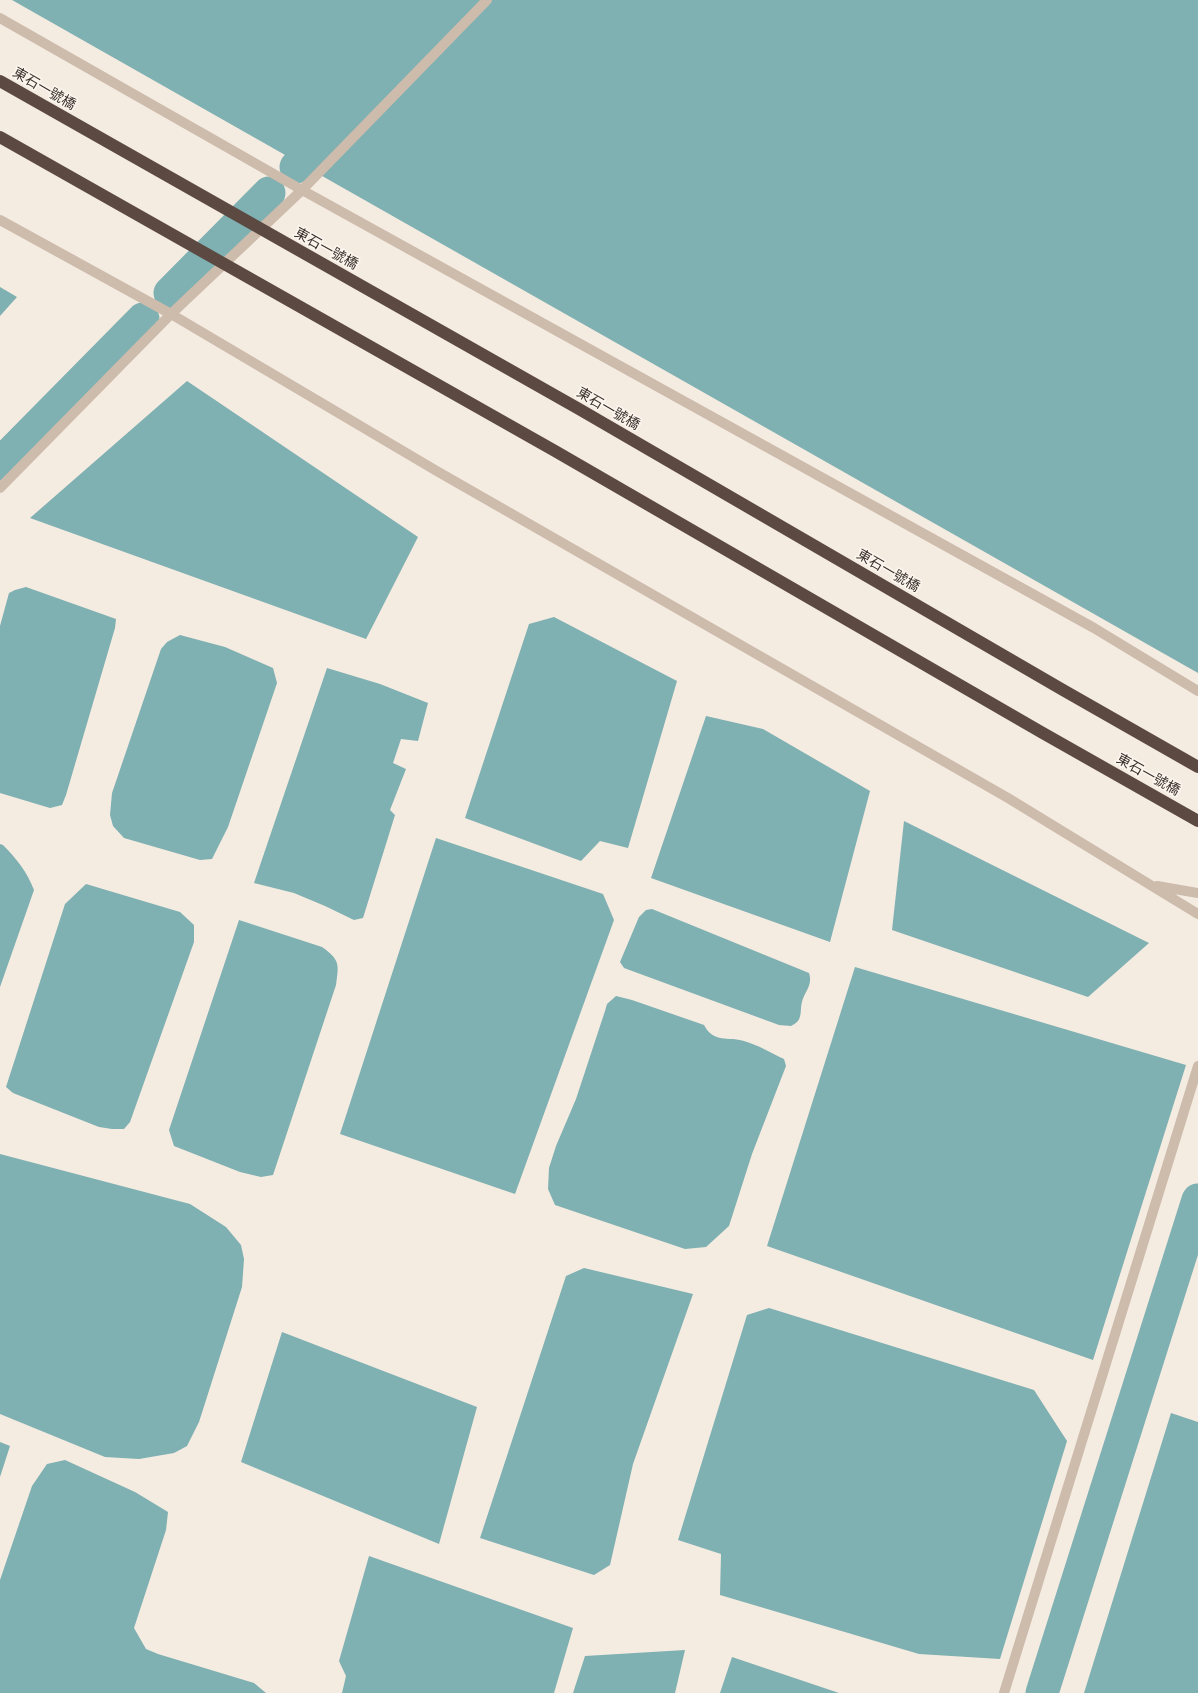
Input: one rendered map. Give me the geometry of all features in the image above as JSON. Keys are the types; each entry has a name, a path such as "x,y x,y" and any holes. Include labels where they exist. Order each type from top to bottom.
{"highway":[{"name":"東石一號橋","path":"0,81 579,409 1062,690 1198,767"},
{"name":"東石一號橋","path":"0,137 555,451 1198,821"}],"street":[{"path":"0,488 171,314 302,190 487,0"},
{"path":"0,18 302,190 1094,628 1198,691"},
{"path":"0,220 171,314 435,470 1008,798 1198,914"},
{"path":"1151,885 1198,893"},
{"path":"1004,1693 1198,1066"}],"water":[{"path":"12,0 1198,0 1198,673"},
{"path":"0,287 17,297 0,316"},
{"path":"187,381 418,537 366,639 30,518"},
{"path":"26,587 116,619 115,628 66,795 62,805 50,808 0,793 0,626 9,593"},
{"path":"554,617 677,681 628,848 600,841 581,861 465,818 529,624"},
{"path":"180,635 225,647 273,668 277,683 228,827 212,859 200,860 124,838 113,826 110,815 112,793 161,649 167,642"},
{"path":"327,668 380,684 428,703 418,741 401,739 393,763 406,769 390,810 395,815 363,918 354,920 294,893 254,883"},
{"path":"706,716 763,729 870,791 830,942 651,878"},
{"path":"904,821 1149,943 1088,997 892,930"},
{"path":"436,838 603,894 614,920 515,1194 340,1134"},
{"path":"0,844 8,850 21,866 34,890 0,987"},
{"path":"86,884 180,912 194,925 194,942 130,1122 124,1129 99,1127 13,1093 6,1087 65,904"},
{"path":"652,909 809,973 810,981 802,1002 798,1021 791,1026 779,1025 624,968 620,962 639,917 646,910"},
{"path":"239,920 322,947 332,955 338,967 336,985 273,1175 261,1177 240,1172 174,1146 169,1130"},
{"path":"855,967 1186,1065 1093,1360 767,1246"},
{"path":"616,996 632,1000 704,1025 712,1035 749,1043 784,1059 786,1066 752,1154 729,1226 706,1247 685,1249 555,1205 548,1189 549,1168 556,1146 576,1099 607,1004"},
{"path":"0,1154 190,1204 226,1227 241,1245 244,1259 242,1287 199,1422 187,1446 174,1453 139,1459 105,1457 0,1414"},
{"path":"584,1268 693,1294 633,1464 610,1565 594,1575 480,1538 566,1276"},
{"path":"769,1308 1034,1390 1067,1441 1000,1659 919,1654 720,1595 721,1554 678,1540 747,1315"},
{"path":"282,1332 477,1407 439,1544 241,1462"},
{"path":"1171,1413 1198,1422 1198,1693 1084,1693"},
{"path":"0,1442 10,1446 0,1477"},
{"path":"65,1460 135,1492 168,1512 166,1530 134,1628 146,1649 254,1683 266,1693 0,1693 0,1580 32,1486 47,1464"},
{"path":"369,1556 573,1628 554,1693 342,1693 346,1676 339,1661"},
{"path":"685,1650 675,1693 573,1693 585,1656"},
{"path":"732,1657 839,1693 720,1693"}],"waterway":[{"path":"296,167 331,131"},
{"path":"170,293 269,193"},
{"path":"0,464 143,319"},
{"path":"1042,1693 1198,1200"}]}
